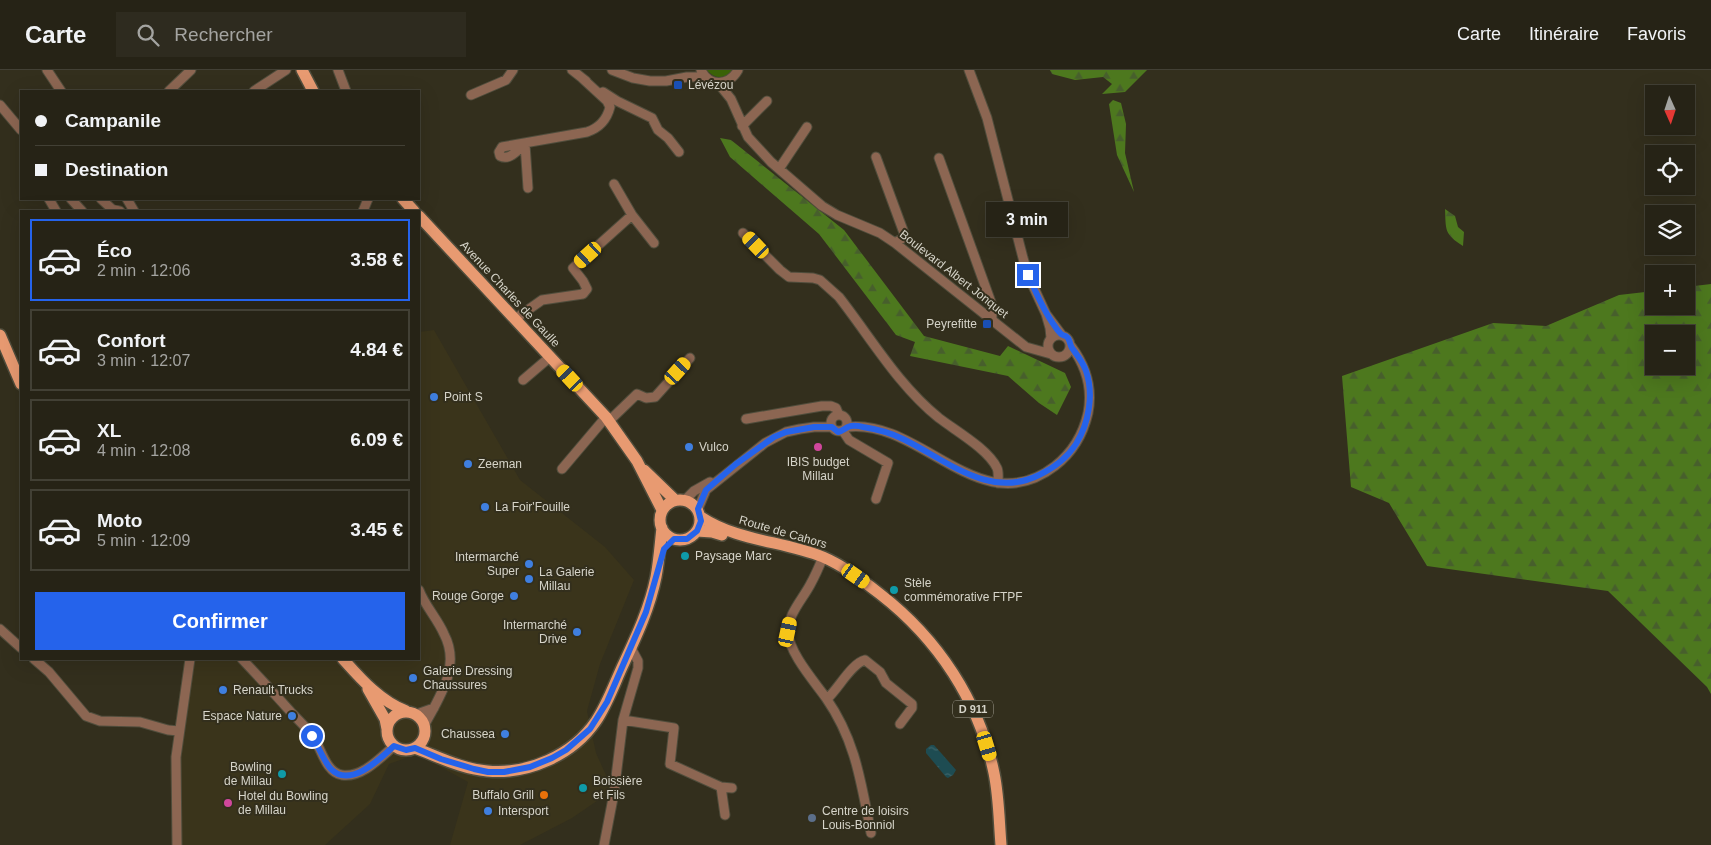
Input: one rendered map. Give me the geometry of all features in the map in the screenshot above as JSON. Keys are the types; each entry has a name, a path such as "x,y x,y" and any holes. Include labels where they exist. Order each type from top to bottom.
{"main road":[{"path":"302,70 312,90"},
{"path":"403,200 413,210"},
{"name":"Avenue Charles de Gaulle","path":"420,217 607,419 637,462"},
{"path":"0,335 20,382"},
{"path":"637,462 680,500 692,503 699,513 700,524 697,531 687,539 674,539 667,535 662,528"},
{"path":"637,462 662,510"},
{"path":"415,748 441,759 474,769 504,772 530,767 552,758 575,744 594,724 607,702 631,648 652,593 658,564 662,510 668,504 680,500"},
{"name":"Route de Cahors","path":"699,513 726,531 797,548 841,572 856,576 887,600 922,633 945,660 977,717 994,774 1001,845"},
{"name":"Route de Cahors","path":"697,531 712,532 822,560"},
{"path":"658,564 664,549 674,539"},
{"path":"344,660 365,683 391,705 411,713 425,728 433,747 454,763"},
{"path":"365,683 385,719 389,740 394,746 406,750 415,748 422,742 425,728"},
{"path":"387,730 392,717 398,713 411,713"}],"street":[{"path":"47,70 60,90"},
{"path":"170,90 191,70"},
{"path":"256,90 286,70"},
{"path":"338,70 346,90"},
{"path":"471,94 506,80 513,70"},
{"path":"528,188 525,144 587,132 598,126 605,119 610,107 607,101 572,70"},
{"path":"612,70 632,78 650,82 680,80 690,73 703,74 718,83 731,79 738,70"},
{"path":"969,70 987,118 998,155 1028,275 1046,314 1050,328 1048,347 1051,354 1056,357 1074,359 1086,369"},
{"path":"582,78 617,101 652,118 658,130 668,138 679,152"},
{"name":"Boulevard Albert Jonquet","path":"731,79 731,100"},
{"name":"Boulevard Albert Jonquet","path":"718,83 731,100 748,137 779,169 822,206 843,218 880,233 1026,347 1051,354"},
{"path":"742,126 767,101"},
{"path":"0,106 20,129"},
{"path":"779,169 807,127"},
{"path":"876,157 904,233 903,238 895,243"},
{"path":"939,158 992,305 992,320"},
{"path":"614,184 632,215 654,243"},
{"path":"72,200 81,210"},
{"path":"102,200 112,209 116,210"},
{"path":"516,319 542,300 583,294 587,289 584,281 574,268 632,215"},
{"path":"744,233 780,270 790,276 820,280 834,292 914,395 940,418 980,448 992,461 998,471 998,483"},
{"path":"746,419 831,406 836,408 834,421 836,431 846,426 862,426 902,438 966,474 982,480 998,483 1032,479 1061,461 1072,449 1085,424 1089,405 1089,385 1086,369 1067,337 1062,334 1046,314"},
{"path":"1034,350 1058,334 1062,334"},
{"path":"1063,357 1071,346"},
{"path":"523,380 550,357"},
{"path":"562,469 607,419 637,394 646,398 655,397 690,358"},
{"path":"699,513 706,490 774,437 786,432 834,421 844,416 849,440 888,463 876,499"},
{"path":"680,500 727,472"},
{"path":"822,560 810,586 793,612 788,632 792,648 840,720 853,748 871,833"},
{"path":"420,593 444,633 451,659 446,686 425,728"},
{"path":"0,629 20,647"},
{"path":"604,845 614,793 623,720 638,668 638,662 631,648"},
{"path":"35,660 49,672 86,716 100,721 140,722 179,731"},
{"path":"178,842 175,771 190,660"},
{"path":"243,660 312,736 331,770 337,774 350,775 359,773 394,746"},
{"path":"827,699 835,693 855,666 865,660 880,672 886,683 912,704 912,708 900,724"},
{"path":"411,713 434,708"},
{"path":"623,720 674,728 670,764 722,787 732,788"},
{"path":"722,787 725,815"}],"shaded area":[{"path":"434,330 520,480 605,547 634,580 600,664 587,711 596,753 610,784 610,792 572,818 520,845 450,845 468,782 417,754 389,764 370,804 325,845 174,845 170,772 184,660 420,660 420,332"}],"green space":[{"path":"707,70 732,70 723,77 716,77"},
{"path":"1050,70 1147,70 1125,92 1102,94 1112,84 1103,77 1075,80 1052,74"},
{"path":"1113,100 1121,103 1126,124 1125,153 1134,192 1117,155 1109,104"},
{"path":"720,138 731,140 844,230 924,336 1000,356 1008,346 1065,373 1071,387 1057,415 1039,403 1008,376 910,356 915,342 896,335 819,234 730,157"},
{"path":"1445,209 1455,216 1458,227 1464,232 1463,246 1452,238 1447,231"},
{"path":"1711,284 1711,694 1707,687 1608,591 1427,566 1389,503 1351,487 1342,376 1493,323 1546,326 1619,295 1645,292 1645,315 1695,315 1695,286"}],"water":[{"path":"934,745 956,770 953,775 948,778 946,777 926,753 926,749"}],"place":[{"name":"Lévézou","path":"678,85"},
{"name":"Peyrefitte","path":"987,324"},
{"name":"Point S","path":"434,397"},
{"name":"Vulco","path":"689,447"},
{"name":"IBIS budget Millau","path":"818,447"},
{"name":"Zeeman","path":"468,464"},
{"name":"La Foir'Fouille","path":"485,507"},
{"name":"Paysage Marc","path":"685,556"},
{"name":"Intermarché Super","path":"529,564"},
{"name":"La Galerie Millau","path":"529,579"},
{"name":"Stèle commémorative FTPF","path":"894,590"},
{"name":"Rouge Gorge","path":"514,596"},
{"name":"Intermarché Drive","path":"577,632"},
{"name":"Galerie Dressing Chaussures","path":"413,678"},
{"name":"Renault Trucks","path":"223,690"},
{"name":"Espace Nature","path":"292,716"},
{"name":"Chaussea","path":"505,734"},
{"name":"Bowling de Millau","path":"282,774"},
{"name":"Boissière et Fils","path":"583,788"},
{"name":"Buffalo Grill","path":"544,795"},
{"name":"Hotel du Bowling de Millau","path":"228,803"},
{"name":"Intersport","path":"488,811"},
{"name":"Centre de loisirs Louis-Bonniol","path":"812,818"}],"route":[{"path":"312,736 331,770 343,775 359,773 394,746 401,750 415,748 441,759 488,772 504,772 530,767 566,750 585,735 597,720 607,702 646,612 658,564 666,546 674,539 687,539 697,531 701,521 698,509 702,495 706,490 765,442 786,432 814,427 832,427 836,431 841,432 847,427 862,426 902,438 966,474 998,483 1032,479 1049,470 1061,461 1080,437 1085,424 1090,391 1086,369 1067,337 1062,334 1046,314 1028,275"}]}
